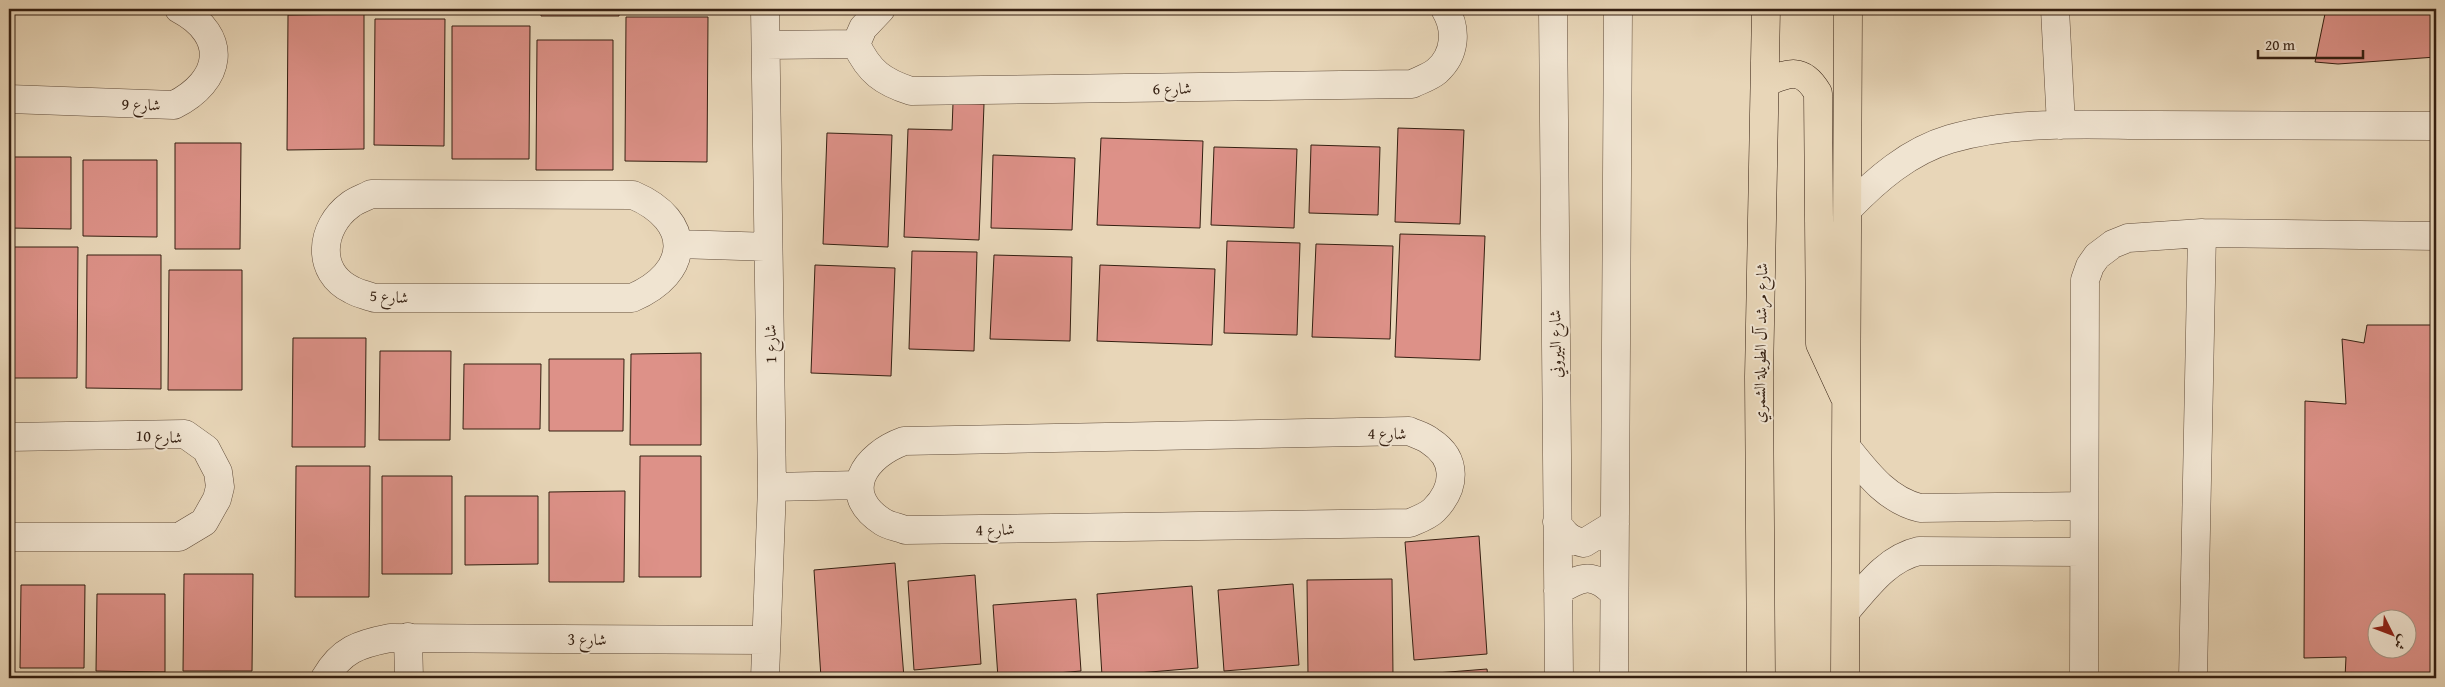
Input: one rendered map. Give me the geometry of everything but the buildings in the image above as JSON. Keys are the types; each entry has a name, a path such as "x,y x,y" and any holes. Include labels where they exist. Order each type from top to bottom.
{"main road":[{"name":"شارع مرشد آل الطويلة الشمري","path":"1761,678 1759,377 1766,9"},
{"path":"1846,678 1848,9"},
{"path":"1765,83 1785,74 1799,74 1811,80 1818,93 1820,344 1847,402"}],"street":[{"name":"شارع 9","path":"9,99 174,105 190,97 202,86 211,72 214,51 207,32 193,16 179,9"},
{"name":"شارع 1","path":"765,9 772,487 765,678"},
{"path":"766,45 856,44 863,28 881,9"},
{"name":"شارع 6","path":"856,44 864,61 876,74 892,85 911,92 1412,84 1436,72 1449,57 1453,38 1452,21 1445,9"},
{"name":"شارع البيروني","path":"1553,9 1559,678"},
{"path":"1614,678 1618,9"},
{"path":"2055,9 2062,125"},
{"path":"1848,209 1870,186 1896,166 1923,150 1948,140 1981,132 2062,125 2436,126"},
{"name":"شارع 5","path":"371,194 633,195 652,203 667,216 678,244 673,263 664,278 649,291 632,298 374,298 350,290 336,277 326,263 325,242 333,222 350,204 371,194"},
{"path":"2084,678 2084,280 2097,256 2113,244 2128,238 2202,232 2436,236"},
{"path":"2193,678 2202,232"},
{"path":"678,244 768,247"},
{"name":"شارع 4","path":"1409,431 1431,441 1443,454 1451,466 1452,481 1444,498 1433,512 1410,523 905,530 884,522 870,511 861,496 858,485 864,470 874,457 887,447 904,441 1409,431"},
{"name":"شارع 10","path":"9,437 185,434 206,449 218,472 220,487 217,499 204,522 179,537 9,537"},
{"path":"1847,448 1879,485 1909,505 1920,508 2084,506"},
{"path":"772,487 858,485"},
{"path":"1558,522 1564,534 1573,541 1584,543 1615,524"},
{"path":"1846,611 1870,583 1888,566 1910,553 1919,551 2083,552"},
{"path":"1558,591 1577,580 1589,578 1602,582 1614,593"},
{"path":"408,637 409,678"},
{"name":"شارع 3","path":"325,678 333,664 348,651 370,642 408,637 766,640"}]}
